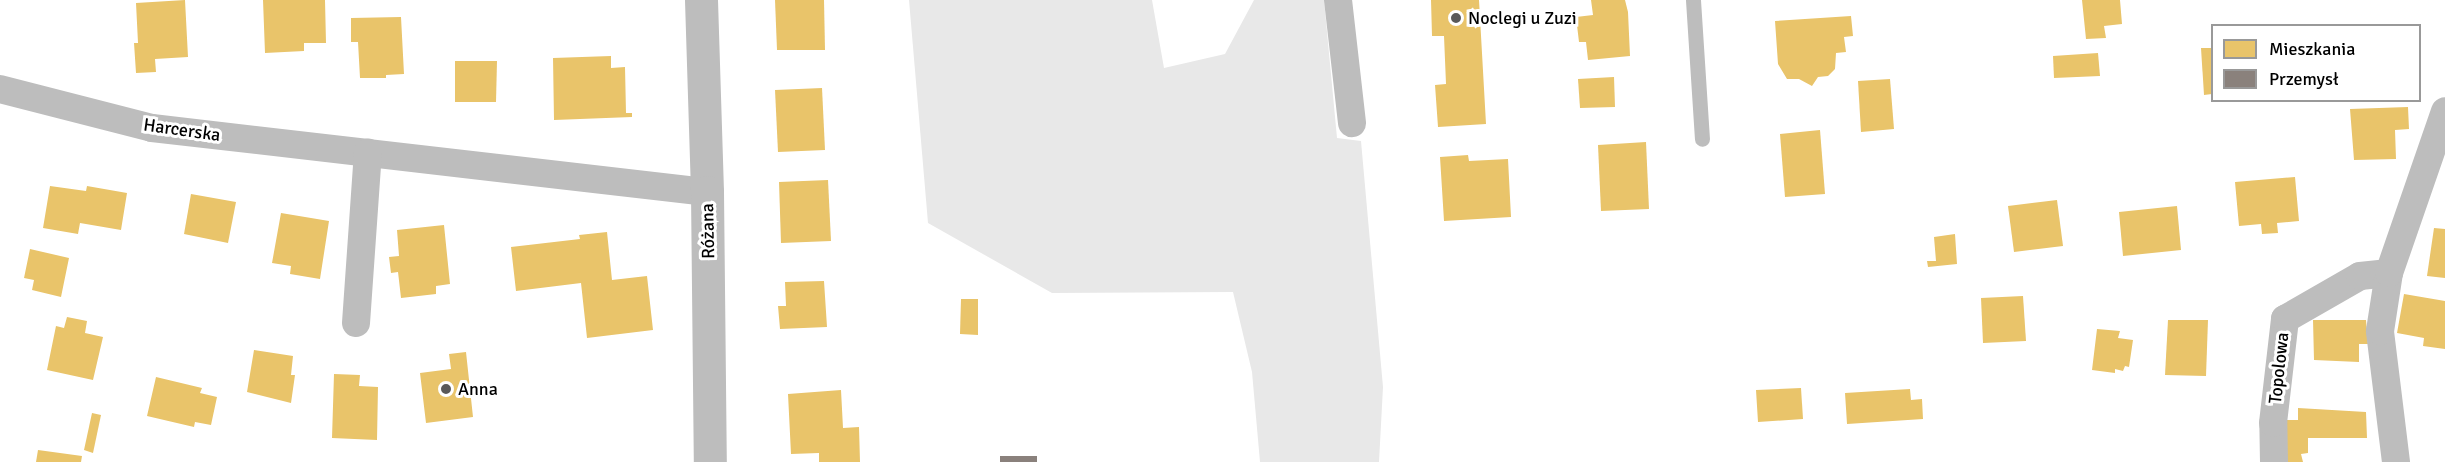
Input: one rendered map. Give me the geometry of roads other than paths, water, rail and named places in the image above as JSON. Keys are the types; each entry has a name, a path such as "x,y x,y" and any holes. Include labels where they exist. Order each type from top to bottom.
{"street":[{"name":"Różana","path":"701,0 707,192 710,462"},
{"path":"1338,0 1352,123"},
{"name":"Harcerska","path":"0,89 152,128 707,192"},
{"path":"2396,462 2380,331 2390,273 2445,111"},
{"path":"356,323 368,152"},
{"name":"Topolowa","path":"2274,462 2273,423 2285,319 2360,276 2390,273"}],"lane":[{"path":"1693,0 1702,139"}],"place":[{"name":"Noclegi u Zuzi","path":"1456,18"},
{"name":"Anna","path":"446,389"}]}
